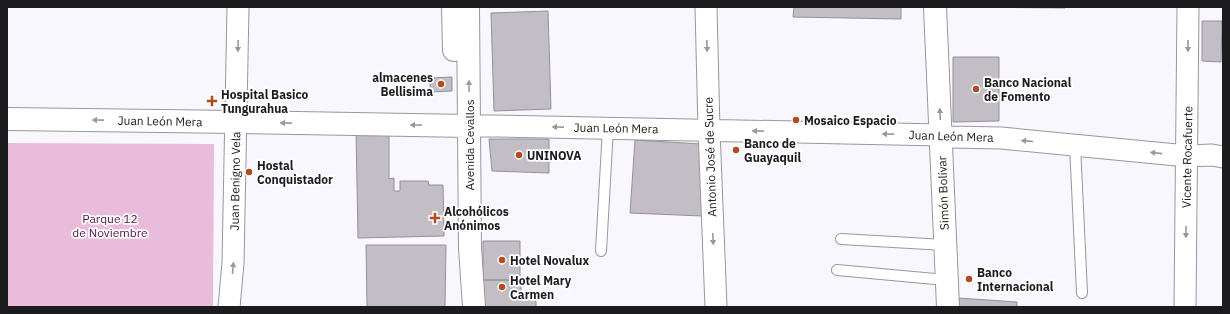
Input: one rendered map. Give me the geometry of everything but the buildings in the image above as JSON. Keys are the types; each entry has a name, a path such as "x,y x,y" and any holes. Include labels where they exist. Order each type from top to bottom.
{"street":[{"name":"Juan Benigno Vela","path":"229,307 233,263 237,122 238,7"},
{"name":"Avenida Cevallos","path":"453,7 474,307"},
{"name":"Avenida Cevallos","path":"459,307 462,126 468,7"},
{"name":"Antonio José de Sucre","path":"706,7 716,307"},
{"name":"Simón Bolívar","path":"935,7 948,307"},
{"name":"Vicente Rocafuerte","path":"1185,307 1188,7"},
{"name":"Juan León Mera","path":"7,119 608,128 941,135 948,137 1001,138 1187,156 1212,155 1223,157"},
{"path":"7,134 155,136 193,122"}],"lane":[{"path":"601,251 608,128"},
{"path":"1075,145 1082,293"},
{"path":"841,239 945,245"},
{"path":"837,270 946,280"}],"green space":[{"name":"Parque 12 de Noviembre","path":"7,143 214,144 213,307 7,307"}],"place":[{"name":"almacenes Bellisima","path":"441,84"},
{"name":"Banco Nacional de Fomento","path":"976,89"},
{"name":"Hospital Basico Tungurahua","path":"212,101"},
{"name":"Mosaico Espacio","path":"796,120"},
{"name":"Banco de Guayaquil","path":"736,150"},
{"name":"UNINOVA","path":"519,155"},
{"name":"Hostal Conquistador","path":"249,172"},
{"name":"Alcohólicos Anónimos","path":"435,218"},
{"name":"Hotel Novalux","path":"502,260"},
{"name":"Banco Internacional","path":"969,279"},
{"name":"Hotel Mary Carmen","path":"502,287"}]}
